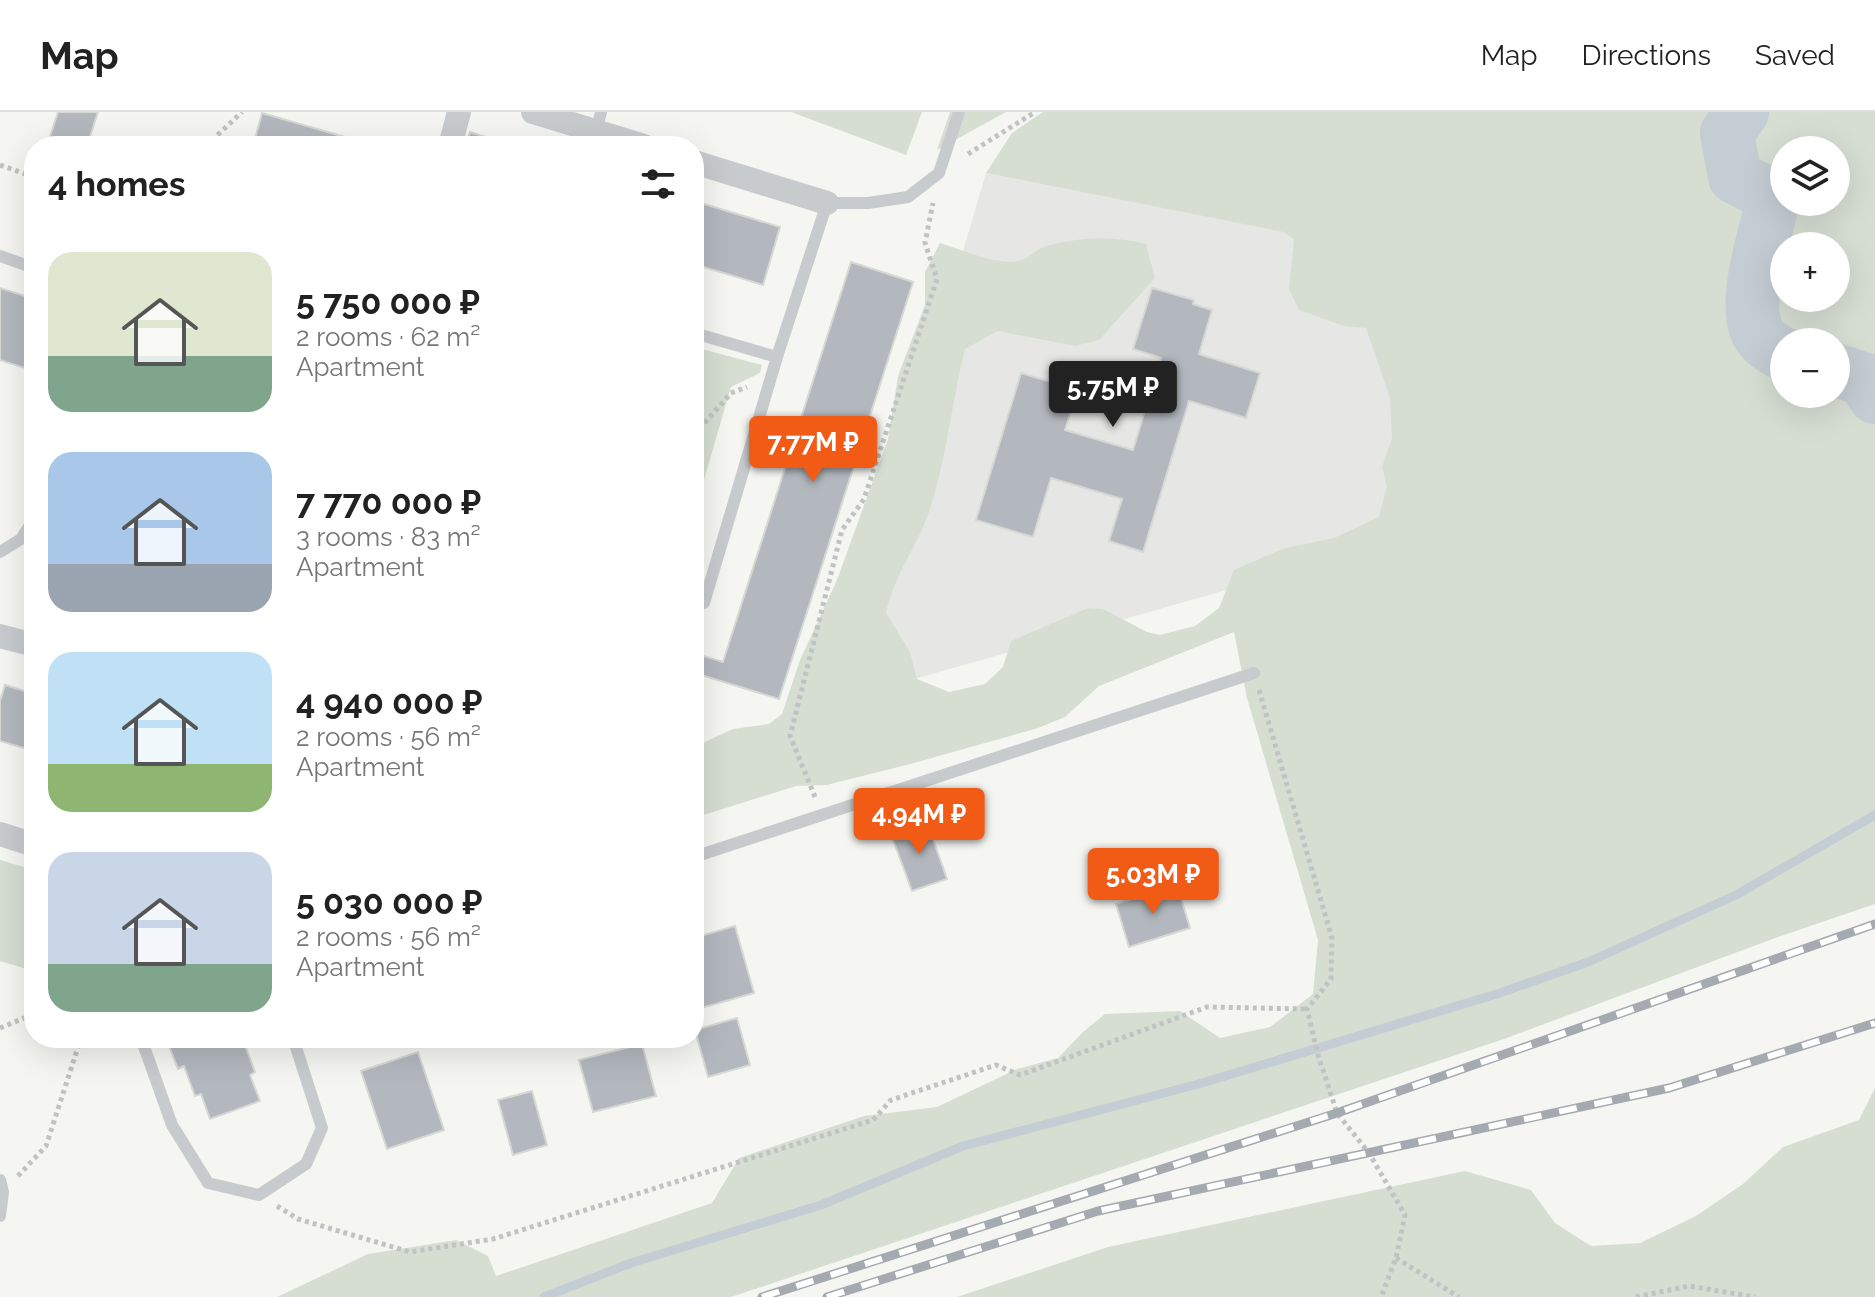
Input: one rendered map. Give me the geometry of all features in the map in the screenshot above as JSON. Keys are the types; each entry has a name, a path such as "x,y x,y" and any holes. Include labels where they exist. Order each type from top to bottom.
{"street":[{"path":"453,136 459,112"},
{"path":"533,112 599,122 625,136"},
{"path":"704,165 827,203"},
{"path":"0,636 24,642"},
{"path":"0,834 24,842"}],"lane":[{"path":"704,603 770,379 827,203 868,203 908,197 939,173 959,112"},
{"path":"0,256 24,264"},
{"path":"704,336 777,357"},
{"path":"0,552 24,534"},
{"path":"704,854 1254,673"},
{"path":"145,1048 172,1125 208,1183 259,1195 306,1164 322,1128 296,1048"},
{"path":"0,1216 2,1186"}],"path":[{"path":"217,136 242,112"},
{"path":"823,815 790,736 842,530 864,499 937,279 925,243 939,173 1035,112"},
{"path":"0,165 24,173"},
{"path":"704,424 731,393 770,379"},
{"path":"1254,673 1332,938 1331,979 1307,1009"},
{"path":"259,1195 298,1219 410,1252 493,1239 873,1120 891,1100 996,1065 1020,1075 1207,1007 1307,1009"},
{"path":"1307,1009 1337,1113 1369,1153 1405,1215 1396,1258 1381,1297"},
{"path":"0,1028 24,1018"},
{"path":"2,1186 46,1146 78,1048"},
{"path":"1396,1258 1459,1297"},
{"path":"1636,1297 1689,1286 1755,1297"}],"shaded area":[{"path":"791,112 922,112 906,155"},
{"path":"950,112 1006,112 937,150"},
{"path":"1043,112 1875,112 1875,904 1504,1039 731,1297 277,1297 368,1254 456,1240 488,1256 496,1276 712,1203 739,1158 864,1116 937,1107 1017,1069 1058,1058 1105,1014 1180,1011 1220,1038 1270,1027 1313,994 1318,940 1247,698 1234,632 1099,686 1065,717 1038,728 827,785 796,786 704,815 704,742 733,729 769,724 782,714 800,660 837,580 888,439 898,376 925,305 925,272 940,243 989,259 1009,262 1022,260 1046,246 1071,241 1134,241 1146,244 1155,278 1099,340 1075,346 998,331 965,349 931,506 895,585 886,613 910,652 917,679 949,692 985,684 1003,667 1011,641 1088,608 1103,609 1147,632 1160,635 1195,626 1219,608 1234,570 1285,548 1334,538 1379,517 1387,486 1382,467 1392,438 1390,398 1366,328 1344,326 1299,310 1289,289 1294,239 1283,232 986,173 1012,133"},
{"path":"986,173 1284,232 1381,294 1472,520 830,703"},
{"path":"704,350 762,365 760,373 731,387 704,480"},
{"path":"0,860 24,867 24,968 0,961"},
{"path":"1875,1088 1875,1297 957,1297 1108,1247 1465,1171 1531,1190 1555,1223 1591,1246 1640,1243 1696,1216 1743,1184 1783,1147 1859,1120"}],"building":[{"path":"58,112 98,112 90,136 50,136"},
{"path":"262,113 341,136 256,136"},
{"path":"704,204 780,227 763,285 704,267"},
{"path":"851,262 913,282 779,699 704,676 704,656 723,662"},
{"path":"0,288 24,296 24,368 0,360"},
{"path":"1152,288 1194,300 1193,304 1212,310 1199,354 1260,373 1246,418 1189,401 1143,552 1109,541 1122,499 1051,478 1033,537 976,520 1021,373 1078,390 1065,430 1133,450 1161,358 1133,349"},
{"path":"5,685 24,691 24,748 0,741 0,701"},
{"path":"927,822 947,879 912,891 891,834"},
{"path":"1177,885 1190,928 1129,947 1116,904"},
{"path":"735,926 754,993 704,1007 704,935"},
{"path":"737,1018 750,1065 708,1077 700,1048 704,1048 704,1027"},
{"path":"170,1048 246,1048 255,1072 250,1075 260,1101 210,1119 201,1094 195,1096 184,1066 178,1069"},
{"path":"626,1048 643,1048 656,1096 593,1112 579,1060"},
{"path":"418,1052 444,1130 387,1149 361,1071"},
{"path":"532,1091 547,1145 513,1155 498,1100"}],"waterway":[{"path":"1742,112 1727,133 1735,177 1774,197 1754,282 1753,300 1756,329 1770,346"},
{"path":"1850,375 1863,379 1875,397"},
{"path":"544,1297 631,1263 821,1205 963,1146 1202,1083 1500,993 1588,962 1736,895 1875,815"}],"railway":[{"path":"762,1297 1337,1113 1875,924"},
{"path":"827,1297 1098,1211 1669,1088 1875,1023"}]}
